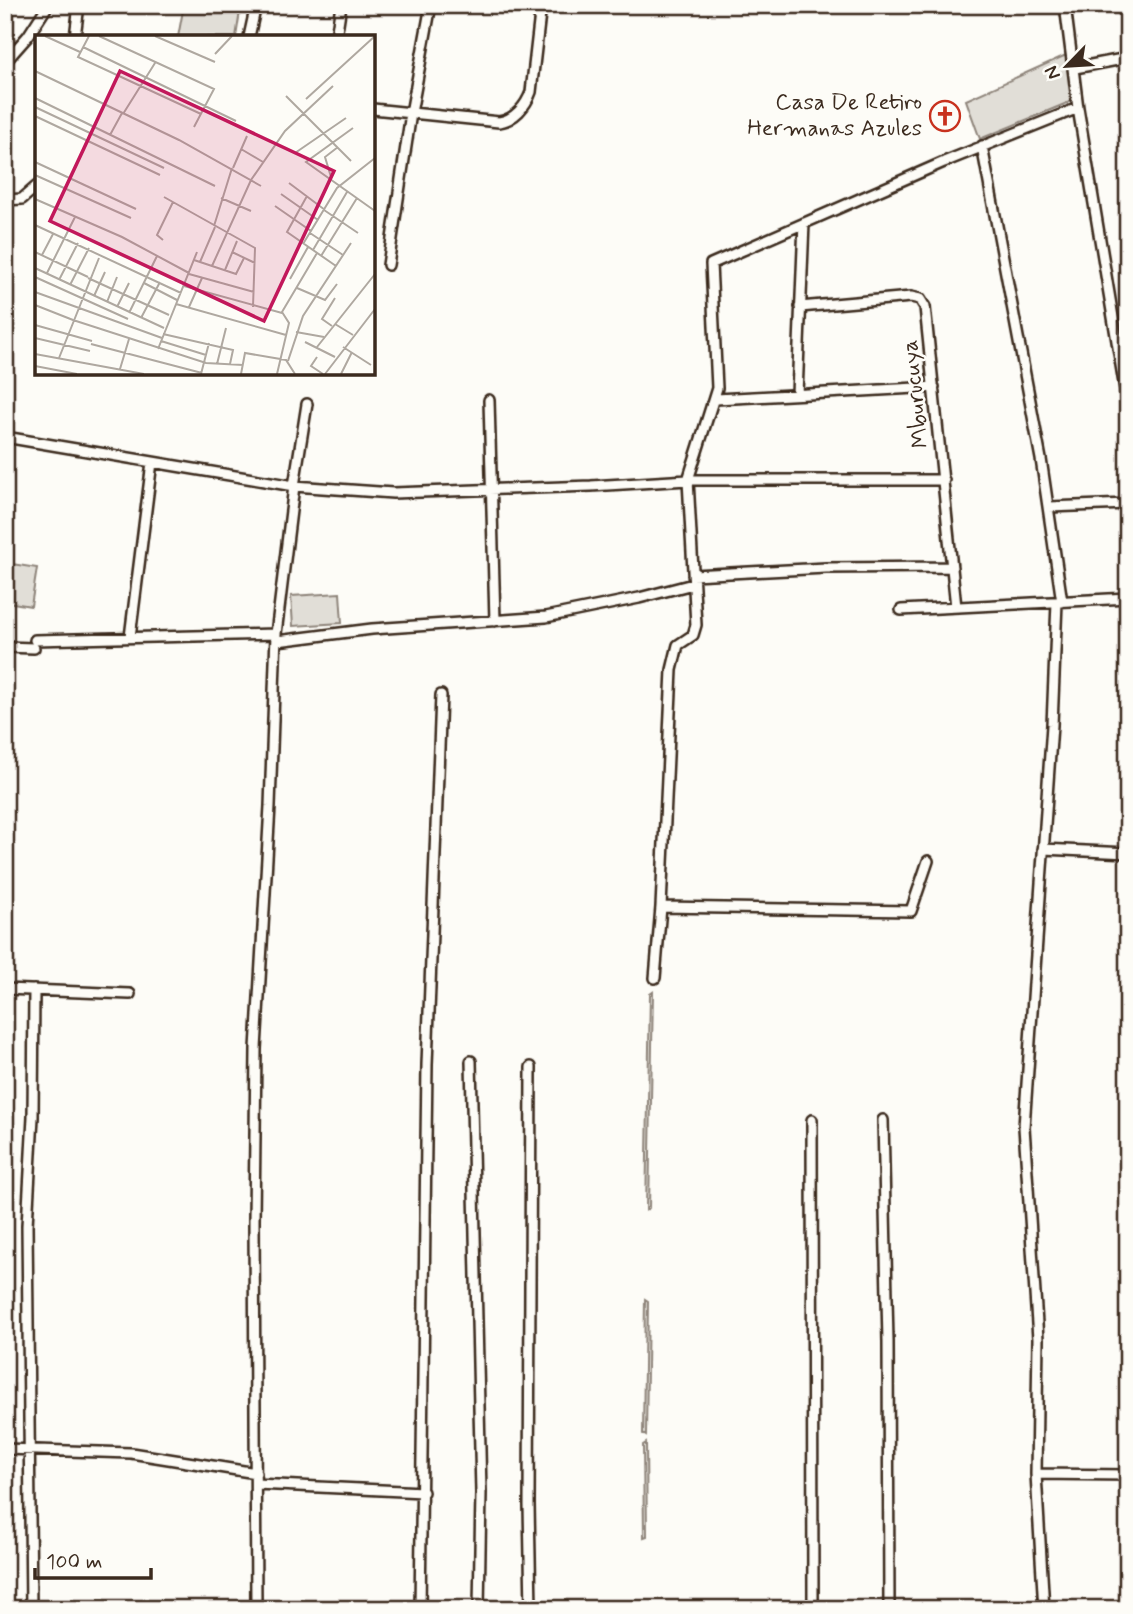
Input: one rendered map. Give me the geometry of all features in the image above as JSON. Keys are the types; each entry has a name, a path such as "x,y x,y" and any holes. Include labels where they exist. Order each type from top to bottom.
{"street":[{"path":"5,62 28,36 48,5"},
{"path":"75,35 79,5"},
{"path":"249,35 256,5"},
{"path":"336,35 341,5"},
{"path":"388,265 411,113 431,5"},
{"path":"374,108 499,122 509,120 531,92 541,5"},
{"path":"1065,5 1078,108 1128,407"},
{"path":"1074,68 1128,58"},
{"path":"655,978 672,670 678,645 694,633 696,625 688,480 717,388 711,264 982,146 1078,108"},
{"path":"982,146 1049,507 1060,602 1024,1127 1038,1339 1037,1474 1044,1609"},
{"path":"5,200 22,199 35,188"},
{"path":"797,394 804,223"},
{"name":"Mburucuya","path":"800,307 911,297 920,299 927,313 956,607"},
{"path":"716,398 934,387"},
{"path":"489,400 495,621"},
{"path":"256,1609 254,1100 277,637 294,486 307,404"},
{"path":"5,437 294,486 393,493 688,480 944,480"},
{"path":"130,637 152,462"},
{"path":"1049,507 1128,504"},
{"path":"5,647 130,637 277,637 546,617 693,580 825,568 952,567"},
{"path":"901,610 1128,598"},
{"path":"420,1609 427,1065 441,695"},
{"path":"1043,849 1128,853"},
{"path":"661,907 911,911 928,860"},
{"path":"5,989 130,994"},
{"path":"31,1609 27,1226 33,1117 34,990"},
{"path":"471,1061 481,1503 479,1609"},
{"path":"531,1067 531,1609"},
{"path":"811,1120 813,1609"},
{"path":"883,1120 888,1342 889,1609"},
{"path":"5,1449 131,1453 256,1473"},
{"path":"1037,1474 1128,1475"},
{"path":"256,1484 423,1492"}],"shaded area":[{"path":"184,5 241,5 236,35 178,35"},
{"path":"1066,55 1072,101 980,139 966,100"},
{"path":"12,564 37,568 31,606 7,602"},
{"path":"340,593 342,623 293,626 291,596"},
{"path":"653,992 649,1208 646,1210 650,994"},
{"path":"645,1299 648,1301 646,1436 643,1434"},
{"path":"646,1443 647,1536 644,1537 643,1445"}],"place":[{"name":"Casa De Retiro Hermanas Azules","path":"945,116"}]}
